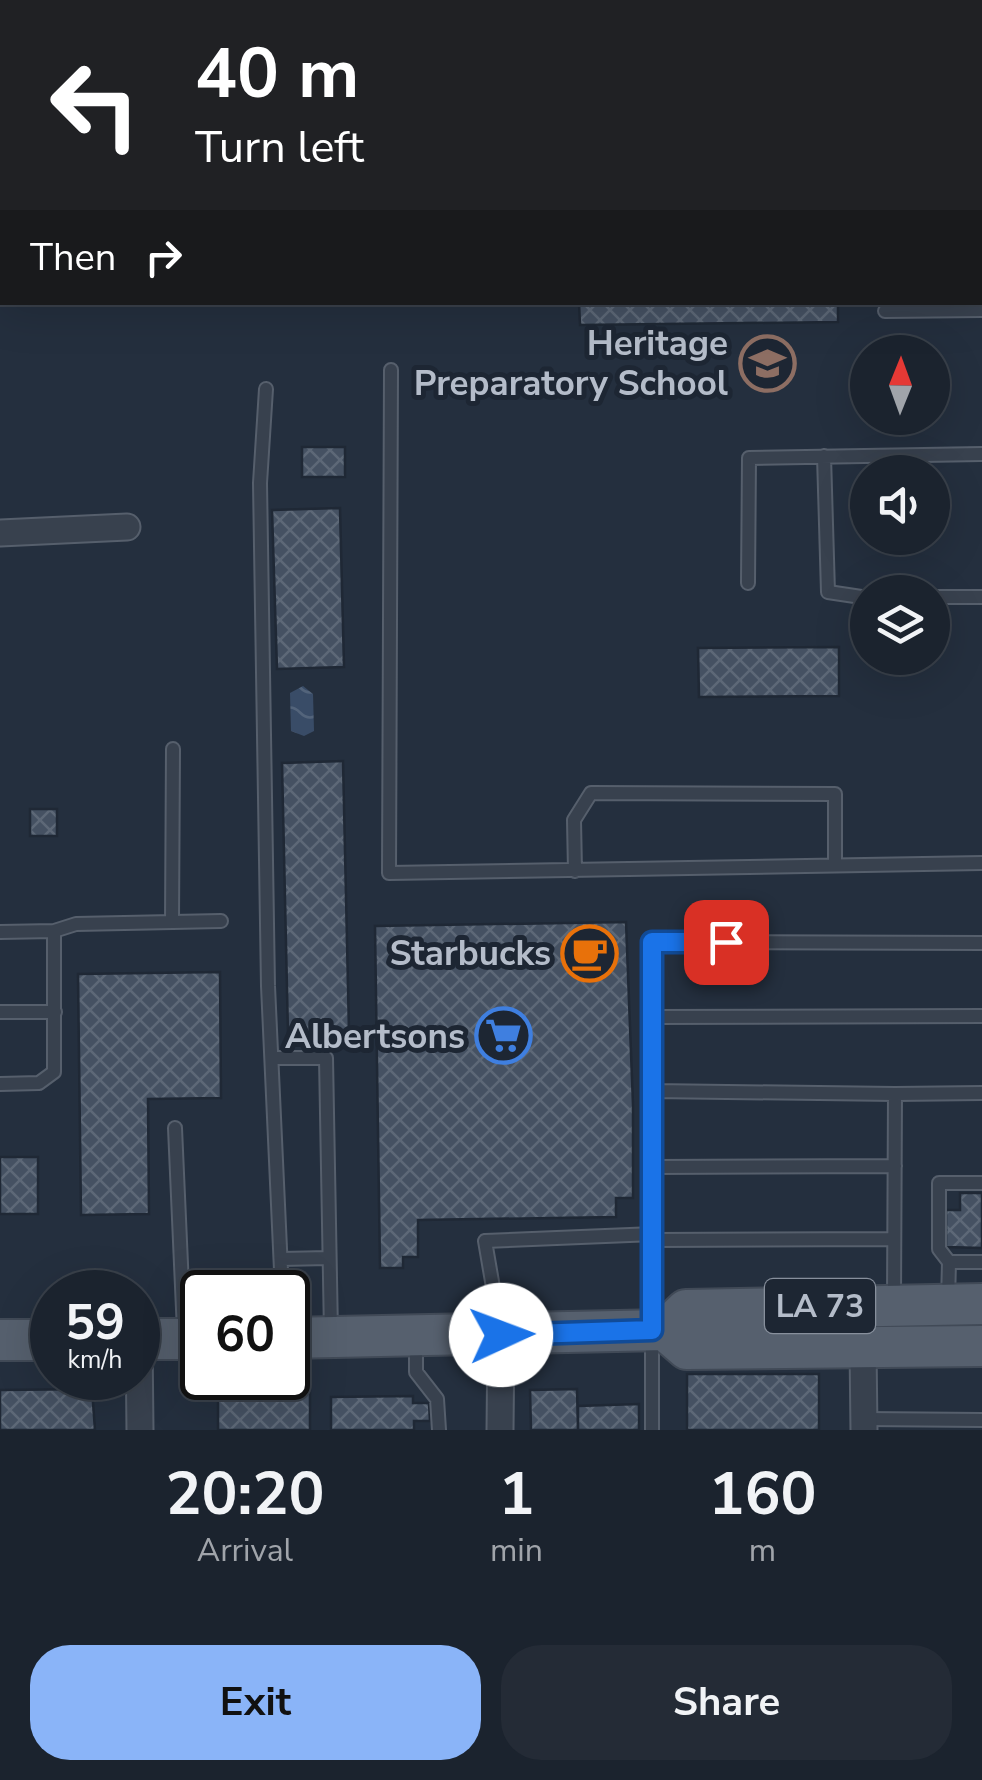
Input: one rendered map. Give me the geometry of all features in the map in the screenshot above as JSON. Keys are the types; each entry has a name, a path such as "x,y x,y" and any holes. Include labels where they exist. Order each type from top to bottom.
{"main road":[{"name":"LA 73","path":"310,1338 659,1330 686,1310 965,1304"},
{"name":"LA 73","path":"659,1330 687,1349 982,1346"},
{"path":"0,1340 30,1340"}],"street":[{"path":"0,533 127,527"},
{"path":"500,1430 501,1335"},
{"path":"864,1347 864,1425"},
{"path":"139,1400 140,1430"}],"lane":[{"path":"885,311 982,310"},
{"path":"391,370 389,873 982,864"},
{"path":"266,388 260,483 268,967 281,1270"},
{"path":"748,584 749,458 982,454"},
{"path":"824,456 828,592 850,595"},
{"path":"950,598 982,597"},
{"path":"172,922 173,749"},
{"path":"574,870 574,820 591,793 835,794 836,864"},
{"path":"0,932 54,931 76,924 221,920"},
{"path":"0,1084 39,1083 54,1072 54,931"},
{"path":"652,1430 659,1330 654,1237 652,942 982,943"},
{"path":"0,1012 55,1012"},
{"path":"652,1017 982,1016"},
{"path":"273,1058 326,1058 331,1338"},
{"path":"653,1091 982,1093"},
{"path":"894,1304 895,1094"},
{"path":"175,1128 187,1270"},
{"path":"654,1168 894,1166"},
{"path":"965,1304 949,1262 939,1250 940,1183 982,1182"},
{"path":"501,1335 485,1241 654,1237 894,1240"},
{"path":"280,1259 329,1258"},
{"path":"949,1262 982,1262"},
{"path":"416,1336 416,1372 438,1399 439,1430"},
{"path":"864,1425 982,1420"}],"water":[{"path":"303,686 313,694 314,731 304,736 291,731 290,693"}],"building":[{"path":"579,305 838,305 838,322 580,325"},
{"path":"302,447 345,447 345,477 302,477"},
{"path":"340,508 344,667 277,669 272,510"},
{"path":"839,647 839,696 699,697 698,648"},
{"path":"343,761 349,1032 288,1034 282,763"},
{"path":"30,809 57,809 57,836 30,836"},
{"name":"Albertsons","path":"626,922 633,1198 616,1198 616,1217 418,1220 418,1257 403,1257 403,1268 380,1268 375,926"},
{"path":"220,972 221,1098 148,1099 149,1214 81,1215 78,974"},
{"path":"0,1157 38,1157 38,1214 0,1214"},
{"path":"960,1193 982,1193 982,1248 946,1247 946,1210 960,1210"},
{"path":"687,1374 819,1374 819,1430 687,1430"},
{"path":"577,1389 578,1430 531,1430 530,1390"},
{"path":"0,1390 30,1390 30,1400 93,1400 95,1430 0,1430"},
{"path":"413,1396 413,1403 429,1403 430,1421 414,1421 414,1430 331,1430 331,1397"},
{"path":"218,1400 310,1400 310,1430 218,1430"},
{"path":"639,1404 639,1430 578,1430 578,1406"}],"place":[{"name":"Heritage Preparatory School","path":"767,363"},
{"name":"Starbucks","path":"590,953"},
{"name":"Albertsons","path":"504,1036"}],"route":[{"path":"501,1335 652,1330 652,942 726,942"}]}
